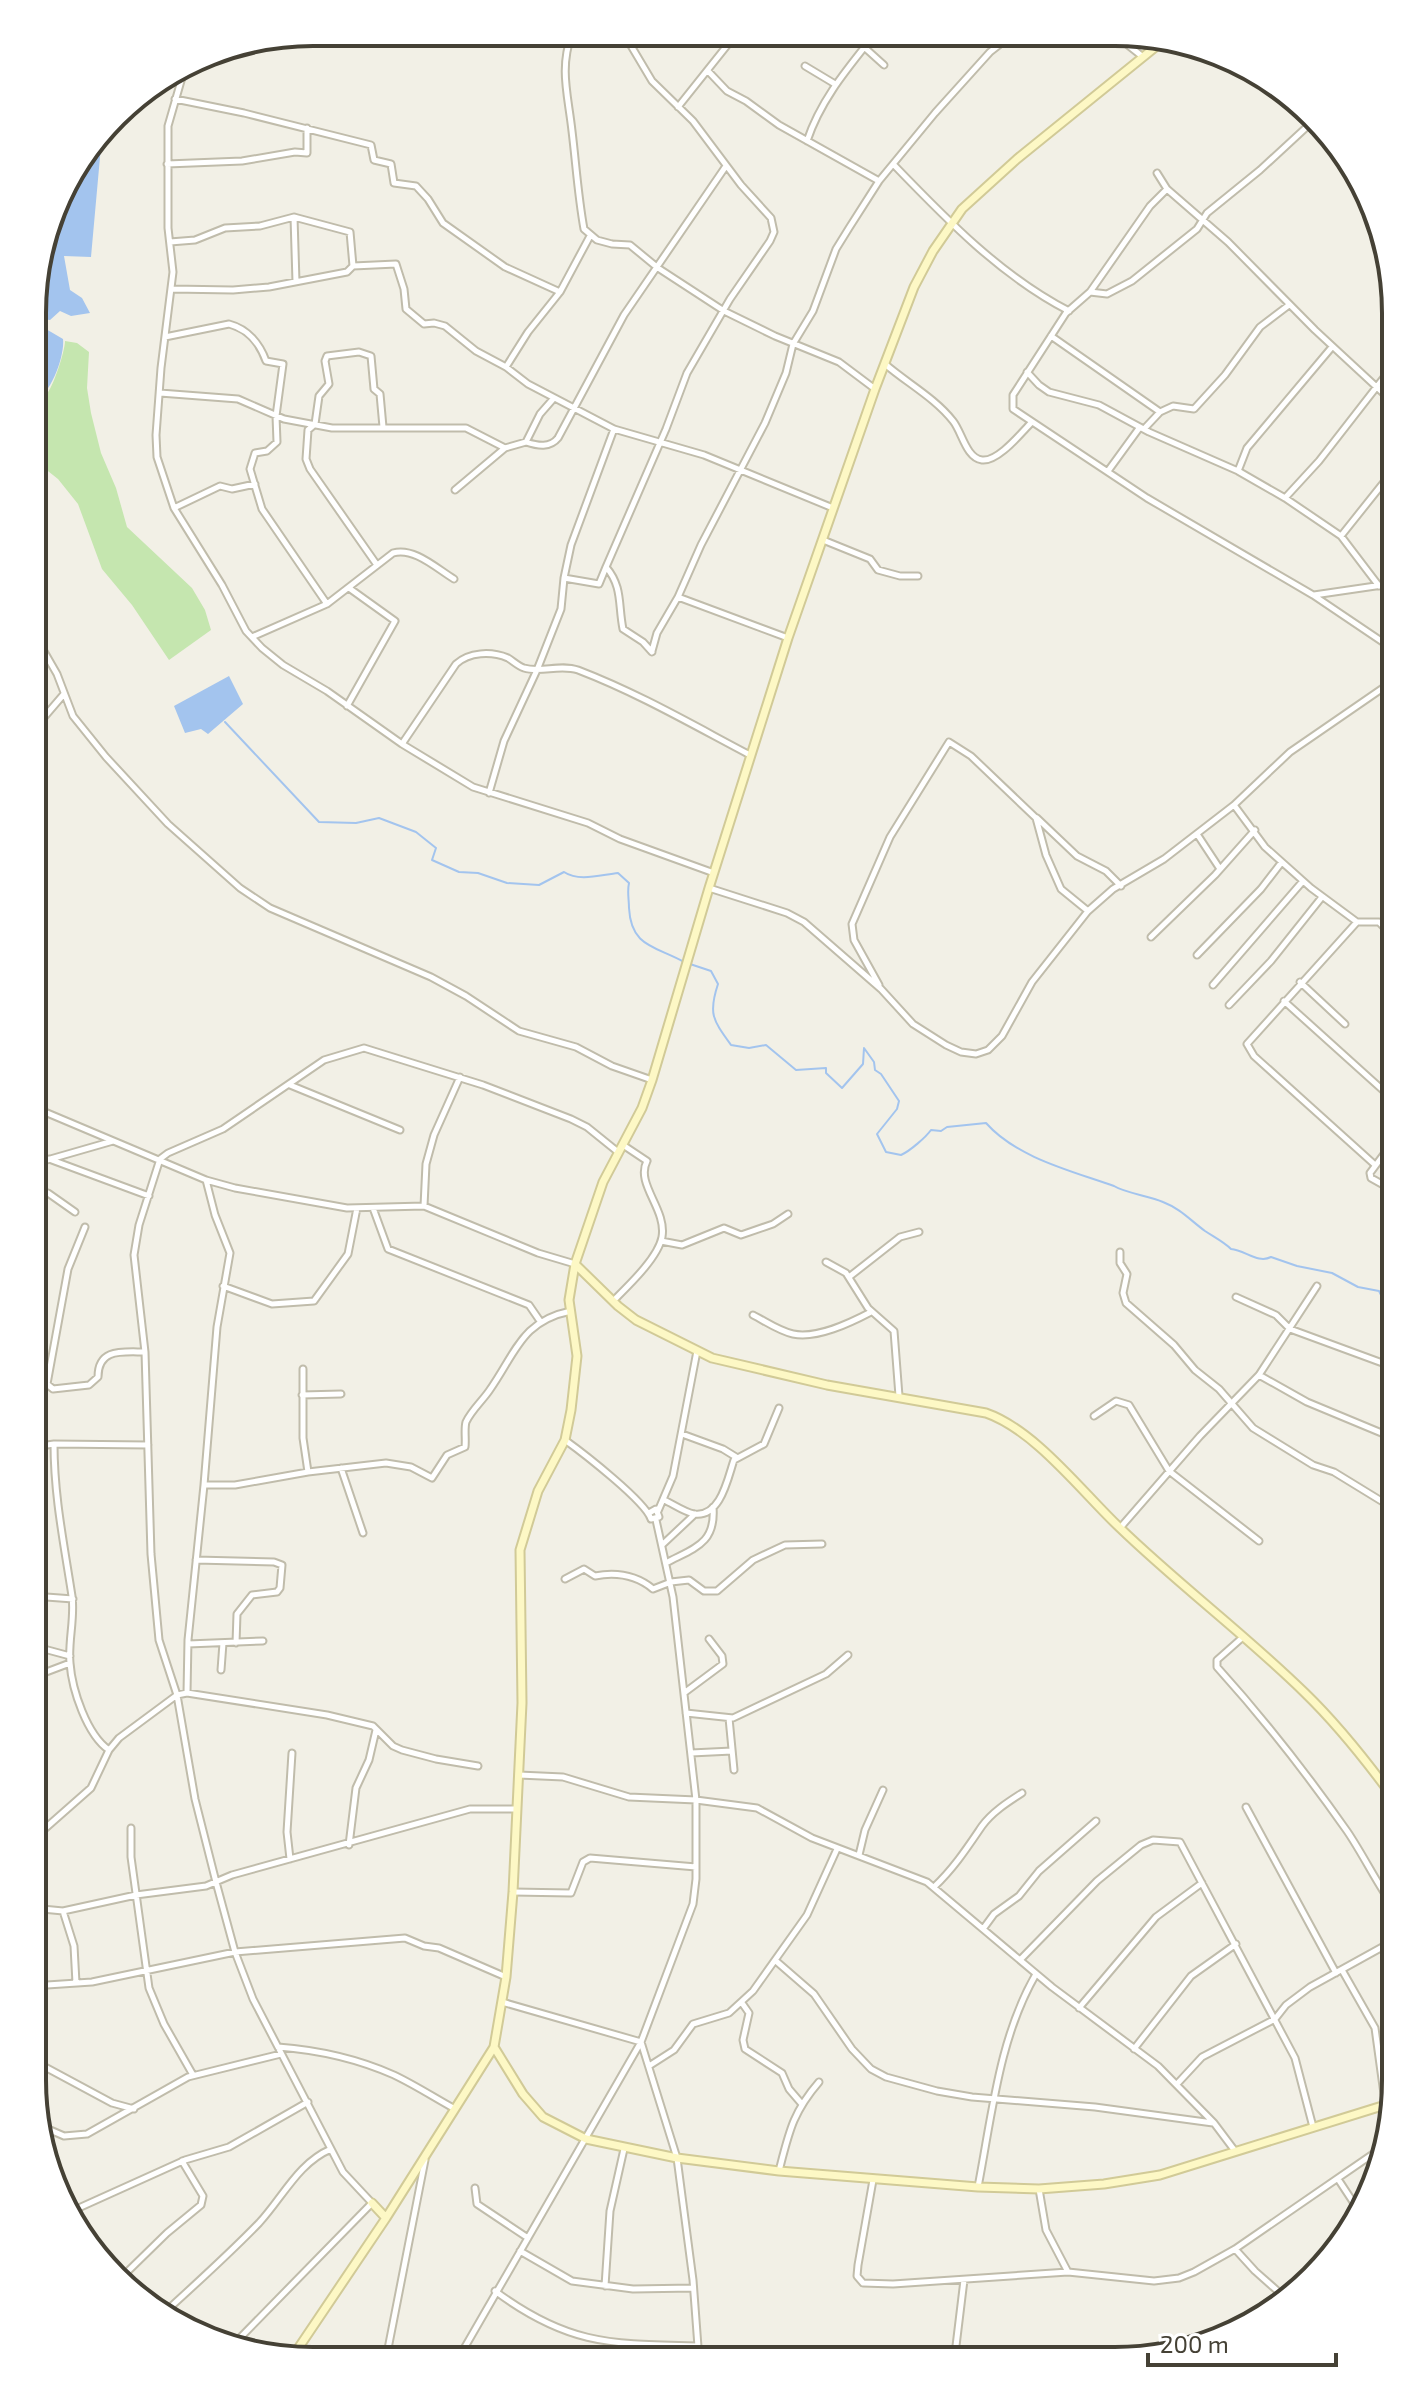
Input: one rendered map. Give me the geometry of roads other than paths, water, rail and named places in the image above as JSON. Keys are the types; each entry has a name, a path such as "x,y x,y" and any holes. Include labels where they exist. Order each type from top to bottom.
{"main road":[{"path":"300,2346 386,2218 494,2047 506,1977 513,1892 522,1703 520,1550 538,1491 565,1440 576,1376 570,1289 575,1264 603,1182 642,1108 652,1080 750,755 875,389 914,287 951,221 1017,159 1153,49"},
{"path":"575,1264 636,1320 712,1358 769,1373 997,1417 1054,1460 1120,1528 1317,1705 1381,1783"},
{"path":"494,2047 523,2094 543,2117 586,2139 677,2158 873,2180 1039,2189 1104,2184 1160,2175 1380,2106"},
{"path":"372,2203 386,2218"}],"street":[{"path":"678,107 727,46"},
{"path":"606,567 616,579 623,629 652,652 657,633 678,597 782,384 793,344 813,311 836,249 879,181 966,77 997,46"},
{"path":"568,47 565,93 584,229 590,236 612,244 630,245 658,268 724,311 839,362 875,389"},
{"path":"564,578 599,584 687,373 774,232 771,218 726,166 710,141 652,81 632,47"},
{"path":"807,141 814,120 835,84 864,47 884,65"},
{"path":"1130,47 1143,57"},
{"path":"805,66 835,84"},
{"path":"708,71 727,91 879,181"},
{"path":"180,82 168,126 172,289 156,435 157,457 174,508 252,637 283,665 451,775 489,793 588,823 620,839 714,873"},
{"path":"175,99 371,145 374,160 391,164 394,183 416,186 443,223 505,267 560,292"},
{"path":"1090,292 1107,294 1123,288 1203,223 1207,213 1307,127"},
{"path":"167,164 242,161 295,152 307,153 307,128"},
{"path":"894,165 984,252 1069,311"},
{"path":"455,490 505,448 526,442 537,446 555,442 624,315 726,166"},
{"path":"1157,173 1167,189 1228,242 1332,347 1382,392"},
{"path":"1167,189 1150,206 1090,292 1069,311 1051,336 1013,395 1016,412 1147,498 1313,595 1382,641"},
{"path":"170,242 195,240 225,228 260,226 294,217 350,232 353,266"},
{"path":"294,217 296,282"},
{"path":"506,367 528,332 560,292 590,236"},
{"path":"172,289 233,290 347,272 353,266 396,264 406,309 424,324 445,326 476,351 506,367 528,384 614,429 688,449 833,508"},
{"path":"1108,471 1142,428 1160,412 1173,406 1197,407 1260,327 1289,305"},
{"path":"165,337 223,324 238,327 261,346 266,361 283,364 276,416 277,442 267,451 255,453 250,469 262,509 327,604"},
{"path":"1051,336 1160,412"},
{"path":"1238,471 1247,448 1332,347"},
{"path":"377,565 306,459 308,430 315,424 319,396 329,384 327,356 366,352 371,356 374,389 380,394 383,427"},
{"path":"885,364 939,406 960,431 971,453 982,460 992,458 1009,446 1031,423"},
{"path":"1027,372 1049,392 1099,405 1238,471 1285,498 1341,536 1379,586 1313,595"},
{"path":"1285,498 1319,461 1382,380"},
{"path":"160,393 238,399 276,416 332,428 466,428 505,448"},
{"path":"526,442 540,414 554,398"},
{"path":"489,793 504,741 537,670 563,602 564,578 578,525 614,429"},
{"path":"174,508 220,486 232,489 255,484"},
{"path":"1341,536 1382,485"},
{"path":"823,540 870,559 878,570 900,576 918,576"},
{"path":"252,637 327,604 393,553 402,550 454,579"},
{"path":"347,706 395,621 349,588"},
{"path":"678,597 788,638"},
{"path":"46,654 73,716 123,777 210,862 270,908 431,977 519,1031 576,1047 612,1066 652,1080"},
{"path":"402,744 456,664 466,656 483,654 506,658 522,667 537,670 550,667 576,669 668,710 750,755"},
{"path":"709,888 787,913 804,922 881,989 913,1024 967,1054 982,1053 1002,1036 1032,982 1088,911 1113,889 1197,834 1234,805 1290,752 1382,689"},
{"path":"46,715 64,694"},
{"path":"881,989 854,940 852,924 890,837 949,742 971,756 1077,856 1106,871 1121,886"},
{"path":"1234,805 1265,847 1322,897 1357,922 1379,922 1382,925"},
{"path":"1036,818 1046,855 1061,889 1088,911"},
{"path":"1151,937 1255,830"},
{"path":"1197,834 1220,869"},
{"path":"1197,955 1261,889 1281,863"},
{"path":"1213,985 1303,881"},
{"path":"1229,1005 1271,961 1322,897"},
{"path":"1357,922 1250,1039 1248,1048 1374,1164"},
{"path":"1300,982 1345,1024"},
{"path":"1284,1001 1382,1089"},
{"path":"241,2337 372,2203 343,2172 253,1999 235,1952 195,1799 177,1695 158,1630 151,1554 145,1352 134,1255 139,1225 160,1159 223,1129 324,1060 364,1048 460,1077 571,1119 647,1161 642,1171 656,1199 662,1221 661,1241 641,1272 613,1301"},
{"path":"424,1206 426,1164 434,1135 460,1077"},
{"path":"289,1085 400,1130"},
{"path":"46,1112 206,1180 250,1191 357,1208 424,1206 538,1253 575,1264"},
{"path":"46,1160 116,1141"},
{"path":"1382,1155 1370,1173 1371,1178 1382,1184"},
{"path":"49,1159 149,1196"},
{"path":"187,1693 188,1644 217,1327 229,1246 215,1215 206,1180"},
{"path":"46,1192 75,1212"},
{"path":"223,1286 272,1304 314,1301 346,1259 357,1208"},
{"path":"373,1208 388,1249 529,1305 540,1321"},
{"path":"661,1241 682,1245 724,1228 741,1235 773,1224 788,1214"},
{"path":"85,1227 68,1269 47,1384 53,1389 89,1385 98,1377 98,1365 104,1357 145,1352"},
{"path":"849,1277 900,1237 919,1232"},
{"path":"1120,1252 1120,1263 1127,1274 1123,1293 1126,1303 1174,1345 1253,1428 1313,1465 1334,1472 1381,1501"},
{"path":"826,1262 849,1277 871,1312 892,1327 897,1337 899,1396"},
{"path":"1120,1528 1231,1402 1259,1375 1317,1286"},
{"path":"1236,1297 1276,1315 1290,1329 1381,1363"},
{"path":"204,1485 235,1485 386,1463 411,1467 429,1478 435,1477 444,1458 465,1447 467,1419 523,1338 540,1321 571,1311"},
{"path":"753,1315 789,1333 803,1334 825,1330 871,1312"},
{"path":"465,2347 641,2042 693,1904 696,1800 671,1582 656,1520 673,1476 697,1351"},
{"path":"303,1369 303,1438 308,1472"},
{"path":"1259,1375 1307,1402 1381,1433"},
{"path":"302,1395 341,1394"},
{"path":"1094,1416 1116,1401 1129,1405 1169,1471 1259,1541"},
{"path":"664,1500 695,1514 705,1513 713,1507 728,1483 736,1457 764,1444 779,1408"},
{"path":"682,1434 736,1457"},
{"path":"565,1440 649,1513 651,1519 656,1520"},
{"path":"54,1444 56,1500 73,1599 70,1659 81,1707 97,1740 109,1750"},
{"path":"46,1445 148,1445"},
{"path":"341,1468 363,1533"},
{"path":"666,1563 704,1543 709,1537 714,1517 713,1507"},
{"path":"649,1513 654,1509 658,1511"},
{"path":"662,1545 695,1514"},
{"path":"565,1579 584,1569 595,1576 615,1573 639,1580 653,1589 671,1582 689,1580 704,1591 717,1591 753,1560 785,1545 822,1544"},
{"path":"196,1560 274,1562 282,1565 277,1592 252,1595 237,1614 236,1643"},
{"path":"46,1597 73,1599"},
{"path":"1243,1637 1217,1660 1217,1667 1264,1719 1349,1834 1381,1886"},
{"path":"683,1693 723,1664 722,1656 709,1639"},
{"path":"188,1644 263,1641"},
{"path":"221,1670 223,1643"},
{"path":"46,1651 70,1659"},
{"path":"686,1713 729,1718 826,1674 848,1655"},
{"path":"46,1671 70,1659"},
{"path":"46,1828 91,1788 109,1750 139,1722 177,1695 187,1693 327,1715 373,1726 393,1746 402,1750 478,1766"},
{"path":"729,1718 734,1770"},
{"path":"349,1845 356,1788 369,1760 376,1729"},
{"path":"691,1753 732,1751"},
{"path":"290,1859 287,1832 292,1753"},
{"path":"518,1775 563,1777 619,1796 696,1800 757,1808 812,1838 934,1887 1036,1974 1177,2084 1214,2123 1235,2151"},
{"path":"859,1855 862,1837 883,1790"},
{"path":"934,1887 953,1870 986,1821 1022,1793"},
{"path":"1246,1807 1339,1972 1371,2019 1378,2041 1381,2068"},
{"path":"46,1909 63,1911 136,1895 206,1886 470,1809 516,1809"},
{"path":"983,1929 994,1914 1019,1896 1039,1871 1096,1821"},
{"path":"131,1828 131,1857 149,1988 164,2024 193,2075"},
{"path":"1020,1960 1097,1881 1147,1842 1180,1842 1295,2058 1313,2127"},
{"path":"649,2066 674,2050 693,2024 729,2013 742,2003 807,1915 837,1849"},
{"path":"513,1892 571,1893 583,1862 590,1858 696,1867"},
{"path":"1079,2008 1156,1917 1202,1883"},
{"path":"63,1911 74,1946 76,1983"},
{"path":"46,1985 147,1971 235,1952 409,1938 506,1977"},
{"path":"1134,2049 1191,1976 1236,1944"},
{"path":"1177,2084 1202,2057 1275,2019 1286,2005 1310,1987 1381,1948"},
{"path":"776,1961 810,1990 836,2030 877,2073 937,2091 1214,2123"},
{"path":"978,2187 1015,2014 1036,1974"},
{"path":"502,2002 641,2042"},
{"path":"742,2003 749,2013 743,2040 745,2049 782,2073 789,2089 801,2103"},
{"path":"495,2291 525,2312 578,2336 629,2344 697,2346 677,2158 641,2042"},
{"path":"51,2130 64,2136 87,2134 193,2075 279,2051 331,2054 375,2067 455,2109"},
{"path":"46,2068 112,2103 134,2109"},
{"path":"779,2171 801,2103 819,2082"},
{"path":"79,2208 182,2161 229,2147 308,2102"},
{"path":"172,2306 259,2222 290,2182 314,2158 331,2149"},
{"path":"605,2286 610,2211 624,2149"},
{"path":"388,2347 426,2155"},
{"path":"873,2180 858,2265 859,2279 863,2283 893,2284 1068,2272 1154,2281 1179,2278 1235,2249 1371,2156"},
{"path":"127,2272 201,2205 203,2196 182,2161"},
{"path":"1338,2179 1352,2201"},
{"path":"475,2188 477,2204 528,2238"},
{"path":"1039,2189 1046,2230 1068,2272"},
{"path":"1235,2249 1278,2291"},
{"path":"520,2251 565,2278 633,2289 693,2288"},
{"path":"954,2347 964,2280"}],"water":[{"path":"100,152 91,257 64,256 70,290 82,298 90,313 71,316 60,311 50,320 46,320 48,278 55,244 66,211"},
{"path":"46,329 63,339 59,364 46,391"},
{"path":"229,676 243,704 208,734 201,729 185,733 174,706"}],"waterway":[{"path":"225,722 319,822 356,823 379,818 416,832 436,848 432,860 459,872 478,873 507,883 539,885 564,872 583,877 618,873 629,883 634,931 646,944 684,962"},
{"path":"690,964 711,971 718,984 713,1003 714,1016 731,1045 749,1048 766,1045 796,1070 826,1068 826,1073 842,1088 863,1064 864,1048 874,1062 875,1070 899,1101 897,1109 877,1134 886,1152 901,1155 918,1144 931,1130 986,1123 1013,1146 1046,1162 1169,1205 1231,1249 1256,1258 1271,1257 1332,1273 1358,1287 1379,1291 1381,1296"}]}
